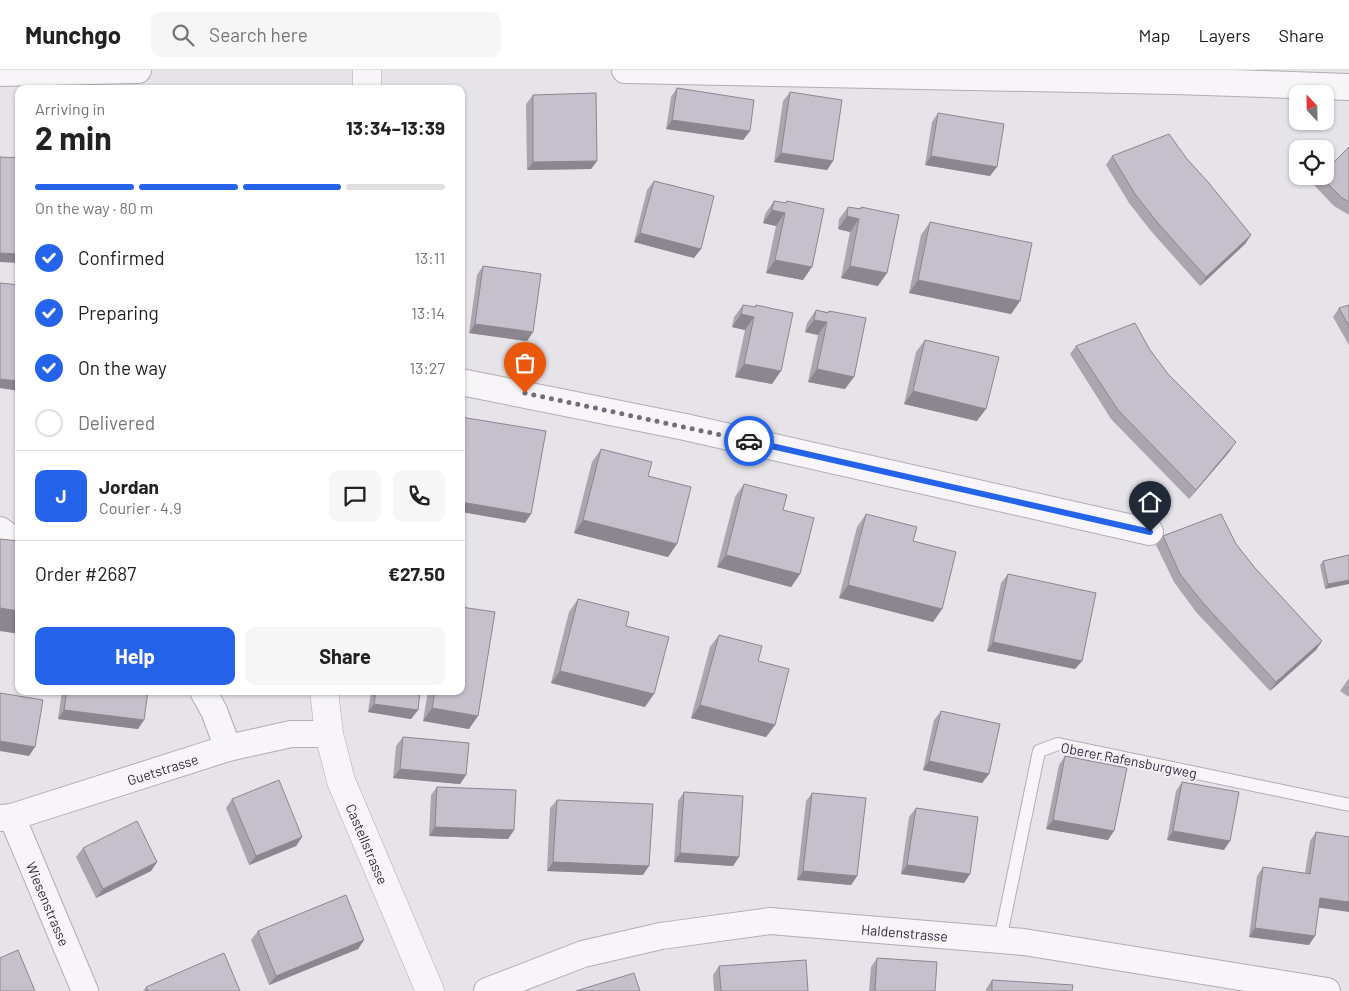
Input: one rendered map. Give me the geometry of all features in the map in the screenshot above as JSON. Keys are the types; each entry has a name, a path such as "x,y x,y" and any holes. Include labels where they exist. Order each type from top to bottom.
{"street":[{"path":"0,73 138,70"},
{"path":"367,70 367,85"},
{"path":"625,70 1142,80 1349,87"},
{"path":"465,383 695,429 1150,532"},
{"path":"0,530 15,541"},
{"path":"205,695 214,711 228,748"},
{"name":"Castellstrasse","path":"324,695 328,734 341,781 430,991"},
{"name":"Guetstrasse","path":"6,817 228,748 290,734 328,734"},
{"name":"Wiesenstrasse","path":"6,817 85,991"},
{"name":"Haldenstrasse","path":"487,991 583,954 661,936 770,922 1000,940 1327,991"}],"lane":[{"name":"Oberer Rafensburgweg","path":"1000,940 1039,751 1058,744 1349,805"}],"building":[{"path":"677,88 754,100 750,131 672,120"},
{"path":"790,92 842,100 833,161 781,153"},
{"path":"596,93 597,161 533,162 533,95"},
{"path":"938,113 1004,124 997,167 931,156"},
{"path":"1169,134 1187,159 1251,235 1206,277 1135,194 1112,156"},
{"path":"1349,147 1349,202 1329,185 1334,185 1334,162"},
{"path":"0,157 15,158 15,254 0,253"},
{"path":"654,181 714,196 701,249 640,233"},
{"path":"774,201 786,203 787,201 824,209 812,267 775,260 785,213 772,210"},
{"path":"848,207 861,209 861,207 899,215 887,273 850,266 859,219 847,216"},
{"path":"930,222 1032,243 1020,301 918,280"},
{"path":"483,266 541,274 533,332 475,324"},
{"path":"0,283 15,285 15,381 0,379"},
{"path":"743,305 756,307 756,305 793,313 781,371 744,364 754,317 741,314"},
{"path":"1349,305 1349,326 1339,308"},
{"path":"816,310 866,318 854,377 817,369 827,322 814,320"},
{"path":"1135,323 1150,350 1168,374 1236,442 1196,490 1118,410 1076,346"},
{"path":"925,340 999,357 986,409 913,391"},
{"path":"465,418 546,431 531,514 465,503"},
{"path":"601,449 652,462 648,476 691,487 677,544 583,520"},
{"path":"744,484 787,495 783,510 814,518 800,574 726,555"},
{"path":"866,514 917,527 913,541 956,552 942,609 848,585"},
{"path":"1221,514 1236,544 1255,568 1322,641 1276,682 1203,603 1180,574 1163,536"},
{"path":"0,539 15,541 15,610 0,608"},
{"path":"1349,555 1349,580 1328,584 1323,561"},
{"path":"1008,574 1096,593 1082,661 993,642"},
{"path":"578,599 629,612 626,626 669,637 654,694 560,671"},
{"path":"465,608 495,612 478,716 432,708 434,695 465,695"},
{"path":"719,635 762,646 758,661 789,669 775,725 700,705"},
{"path":"0,693 43,700 35,747 0,741"},
{"path":"66,695 147,695 144,720 64,710"},
{"path":"375,695 420,695 418,710 374,704"},
{"path":"941,711 1000,724 989,774 929,761"},
{"path":"403,737 469,743 466,775 400,769"},
{"path":"1065,756 1127,768 1114,831 1053,820"},
{"path":"279,780 302,837 256,856 232,799"},
{"path":"1182,782 1239,792 1230,841 1173,831"},
{"path":"437,787 516,790 514,830 435,827"},
{"path":"684,792 743,796 739,857 680,853"},
{"path":"812,793 866,798 857,876 803,871"},
{"path":"557,800 653,804 649,866 553,862"},
{"path":"916,808 978,817 970,874 907,865"},
{"path":"137,821 157,862 103,889 83,848"},
{"path":"1316,832 1349,837 1349,902 1320,898 1315,936 1255,928 1263,867 1310,874"},
{"path":"346,895 364,940 276,976 258,931"},
{"path":"18,950 35,991 0,991 0,958"},
{"path":"224,953 240,991 148,991 146,987"},
{"path":"877,958 937,962 935,991 875,991"},
{"path":"806,960 808,991 721,991 719,966"},
{"path":"634,973 640,991 576,991"},
{"path":"992,980 1073,985 1072,991 992,991"}],"way so far":[{"path":"525,393 749,441"}],"route":[{"path":"749,441 1150,532"}]}
